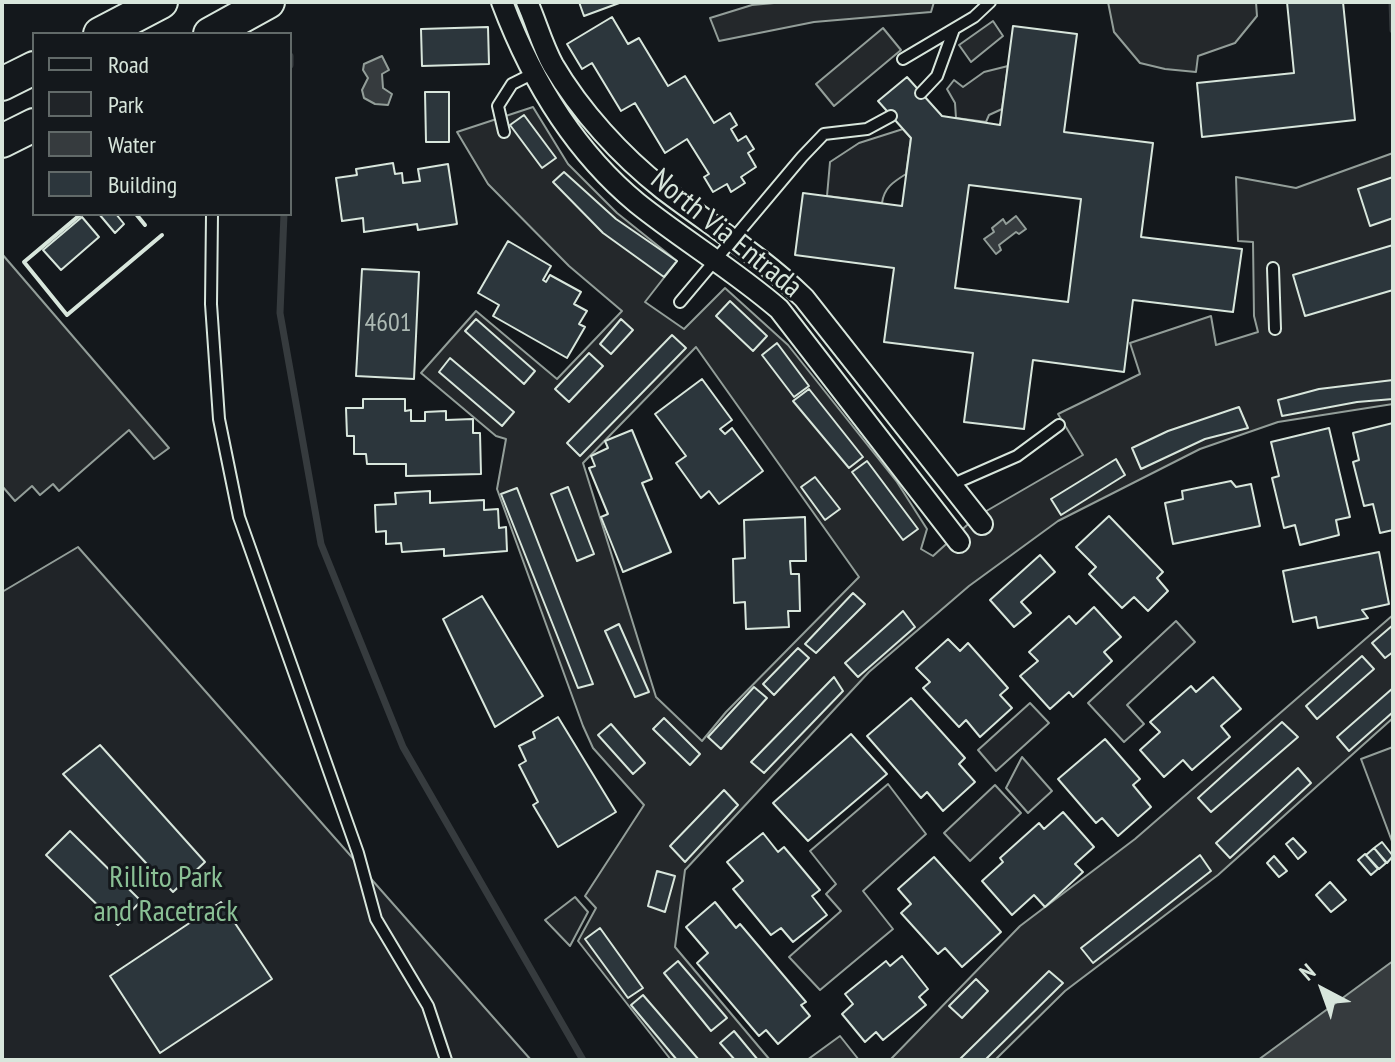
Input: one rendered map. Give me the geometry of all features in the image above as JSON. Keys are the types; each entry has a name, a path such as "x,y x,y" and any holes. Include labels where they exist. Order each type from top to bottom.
{"main road":[{"path":"104,32 161,2"},
{"path":"214,32 268,2"},
{"path":"2,84 32,69"},
{"path":"2,141 32,126"}],"street":[{"name":"North Via Entrada","path":"502,2 516,41 560,118 583,150 637,203 751,285 779,309 959,542"},
{"name":"North Via Entrada","path":"527,2 552,63 584,110 661,187 776,271 804,298 982,524"}],"lane":[{"path":"903,59 983,11 990,2"},
{"path":"921,93 937,76 954,29"},
{"path":"504,132 498,106 512,84 534,73"},
{"path":"680,302 824,134 867,129 891,116"},
{"path":"212,216 211,304 219,419 239,517 358,853 376,919 428,1006 446,1060"},
{"path":"1273,268 1275,329"},
{"path":"951,485 1017,456 1059,425"}],"green space":[{"path":"1008,66 1002,109 989,115 986,122 956,118 955,103 947,89 954,80 963,87 984,72"},
{"path":"903,129 911,138 906,174 890,186 882,203 827,196 830,162 859,143"},
{"name":"Rillito Park and Racetrack","path":"78,547 531,1060 2,1060 2,592"},
{"path":"1176,621 1195,642 1127,705 1144,724 1124,742 1088,703"},
{"path":"1030,703 1049,723 996,771 978,750"},
{"path":"1393,747 1393,844 1361,759"},
{"path":"1022,757 1052,791 1028,813 1006,788"},
{"path":"888,784 926,834 863,891 893,929 820,990 789,957 841,911 826,894 836,884 810,851"},
{"path":"995,785 1021,813 970,861 944,833"},
{"path":"575,897 588,912 570,946 545,920"}],"shaded area":[{"path":"785,2 934,2 931,12 814,22 719,41 710,18 752,5"},
{"path":"1108,2 1256,2 1257,16 1235,43 1198,56 1196,72 1140,63 1114,32"},
{"path":"993,21 1003,36 971,62 959,45"},
{"path":"883,28 901,50 834,106 816,84"},
{"path":"533,107 568,164 617,213 677,261 645,302 684,329 725,288 788,345 897,482 927,529 921,549 933,556 976,517 1083,455 1058,414 1140,374 1130,343 1211,316 1216,345 1258,332 1254,316 1253,242 1238,241 1236,177 1296,188 1393,153 1393,404 1278,422 1200,449 1058,521 969,586 869,672 685,870 675,947 770,1060 671,1060 578,941 596,908 585,896 644,805 593,748 583,726 497,489 506,439 496,436 421,373 476,311 557,379 622,311 569,266 488,184 457,132","holes":["696,347 859,577 726,712 702,741 656,697 583,463"]},
{"path":"2,254 169,448 154,459 129,430 59,491 53,484 40,495 32,486 15,501 2,486"},
{"path":"1393,615 1393,718 1218,875 1065,991 995,1060 890,1060 1020,926 1135,839"},
{"path":"840,1036 859,1060 807,1060"}],"water":[{"path":"382,56 389,70 382,74 383,88 392,94 388,105 375,104 364,98 362,90 368,78 363,70 364,64"},
{"path":"1016,216 1026,229 1019,234 1016,232 999,245 1001,250 996,254 984,239 994,232 992,228 1003,219 1006,224"},
{"path":"1393,961 1393,1060 1258,1060"}],"building":[{"path":"579,2 622,2 584,16"},
{"path":"1287,2 1343,2 1355,120 1202,137 1197,83 1294,73"},
{"path":"612,17 628,44 639,38 668,86 685,76 714,123 730,113 737,125 731,129 738,141 746,136 754,149 748,153 756,167 741,177 745,183 731,192 727,184 713,192 704,177 709,174 687,139 665,153 635,103 621,111 592,63 582,69 567,44"},
{"path":"1013,26 1077,34 1064,132 1153,143 1141,237 1242,249 1233,312 1133,300 1124,372 1033,360 1024,429 964,422 973,353 884,342 894,268 795,255 803,193 902,206 911,138 878,101 907,77 942,116 1000,125","holes":["969,185 1081,199 1068,302 955,288"]},
{"path":"488,27 489,64 422,66 421,29"},
{"path":"425,92 449,92 449,142 426,142"},
{"path":"524,115 556,158 542,168 510,125"},
{"path":"393,163 395,174 402,173 403,183 420,181 418,169 448,164 457,224 418,230 417,224 364,232 363,218 342,221 336,178 357,175 356,169"},
{"path":"564,172 616,219 677,261 664,277 603,233 553,182"},
{"path":"1393,177 1393,218 1370,226 1358,189"},
{"path":"101,216 118,216 124,224 115,233"},
{"path":"82,217 99,237 61,270 43,250"},
{"path":"508,241 551,266 543,280 546,282 550,275 581,292 574,304 587,311 579,324 585,327 567,358 493,316 499,305 478,293"},
{"path":"1393,245 1393,290 1305,316 1293,275"},
{"path":"362,269 419,272 414,379 356,376"},
{"path":"730,301 767,336 753,351 716,316"},
{"path":"476,319 535,371 524,384 465,331"},
{"path":"621,319 633,330 611,354 600,344"},
{"path":"672,335 686,348 580,456 567,443"},
{"path":"777,343 809,386 794,397 762,355"},
{"path":"589,353 603,366 569,402 555,389"},
{"path":"450,358 514,412 502,426 439,372"},
{"path":"702,379 732,420 720,429 725,434 732,428 763,471 719,504 709,491 701,498 676,463 686,456 655,414"},
{"path":"1393,380 1393,399 1357,402 1282,416 1278,400 1319,389"},
{"path":"809,389 863,457 849,468 793,401"},
{"path":"363,399 405,399 405,411 411,410 411,421 425,421 425,412 446,411 446,420 473,419 473,433 480,433 481,474 406,476 406,464 367,464 366,454 354,454 354,436 347,436 346,408 363,408"},
{"path":"1239,407 1248,428 1205,439 1141,469 1132,448 1168,431"},
{"path":"1393,423 1393,530 1380,533 1373,504 1364,506 1353,462 1359,460 1353,433"},
{"path":"1329,428 1350,517 1336,520 1339,535 1300,545 1295,525 1284,528 1272,478 1279,476 1271,442"},
{"path":"632,430 652,479 642,483 671,552 623,572 601,517 608,514 589,468 595,466 591,456 608,448 605,441"},
{"path":"1116,459 1125,475 1061,515 1051,499"},
{"path":"867,461 918,529 903,540 852,472"},
{"path":"815,477 840,509 825,520 801,487"},
{"path":"1231,481 1236,487 1251,484 1260,526 1173,544 1165,503 1183,499 1182,491"},
{"path":"568,487 594,554 577,561 551,494"},
{"path":"517,488 593,684 578,688 501,494"},
{"path":"430,491 430,503 484,500 484,510 498,509 499,528 506,527 507,551 444,556 444,549 402,552 401,543 386,544 386,531 376,532 375,505 396,504 395,493"},
{"path":"1109,516 1163,572 1157,578 1168,591 1148,611 1134,597 1122,608 1089,574 1096,567 1076,547"},
{"path":"805,517 806,561 790,561 791,574 799,574 800,611 788,611 789,627 746,629 745,602 734,603 733,559 745,558 744,520"},
{"path":"1379,552 1389,604 1362,610 1368,618 1318,628 1316,617 1293,622 1283,571"},
{"path":"1040,555 1055,572 1021,602 1031,613 1014,627 990,600"},
{"path":"853,593 865,604 816,653 805,644"},
{"path":"482,596 543,696 495,727 443,619"},
{"path":"1094,607 1121,637 1104,652 1112,661 1073,697 1069,692 1050,709 1020,676 1038,661 1029,652 1069,616 1076,624"},
{"path":"903,611 915,627 858,677 845,663"},
{"path":"619,624 649,692 635,697 605,631"},
{"path":"1393,625 1393,652 1385,658 1372,643"},
{"path":"948,639 960,651 968,643 1008,688 1000,695 1012,708 980,737 966,720 959,727 923,688 930,682 916,668"},
{"path":"798,648 809,658 774,695 763,684"},
{"path":"1362,656 1374,669 1317,719 1306,706"},
{"path":"834,677 843,691 764,773 751,762"},
{"path":"1213,677 1241,709 1221,726 1230,737 1192,770 1183,760 1164,777 1140,750 1160,732 1150,722 1191,686 1196,692"},
{"path":"754,687 767,698 721,749 708,737"},
{"path":"1393,688 1393,712 1349,751 1337,737"},
{"path":"911,698 965,758 959,764 975,782 943,811 927,792 921,798 867,736"},
{"path":"558,717 616,812 558,847 533,805 538,802 519,765 526,761 519,746 535,738 533,732"},
{"path":"664,718 700,754 690,765 653,729"},
{"path":"1282,722 1298,737 1211,812 1198,798"},
{"path":"611,724 645,763 633,774 598,735"},
{"path":"851,734 887,774 808,841 773,803"},
{"path":"1105,739 1140,779 1133,785 1151,807 1118,836 1102,818 1096,823 1058,779"},
{"path":"100,745 205,862 173,892 63,774"},
{"path":"1298,768 1311,783 1230,858 1216,843"},
{"path":"724,790 738,805 685,862 670,846"},
{"path":"1063,812 1094,847 1075,864 1083,872 1045,907 1034,895 1012,915 982,881 1003,862 1000,858 1039,823 1044,829"},
{"path":"70,831 141,901 118,925 46,855"},
{"path":"763,833 778,852 784,847 820,890 812,896 827,915 793,942 781,928 771,935 733,889 743,881 727,862"},
{"path":"1293,838 1306,852 1298,859 1286,844"},
{"path":"1382,842 1393,856 1387,863 1374,848"},
{"path":"1374,848 1386,863 1379,869 1366,855"},
{"path":"1365,854 1378,869 1371,875 1358,860"},
{"path":"1200,855 1211,871 1093,963 1081,948"},
{"path":"1274,856 1287,871 1279,877 1267,863"},
{"path":"934,857 1001,932 962,967 945,948 938,954 901,913 911,904 898,889"},
{"path":"657,871 675,876 665,912 648,906"},
{"path":"1330,882 1346,900 1331,912 1316,895"},
{"path":"221,902 272,979 160,1053 110,976"},
{"path":"715,902 736,928 740,924 806,1002 801,1005 810,1016 778,1044 766,1030 759,1036 697,963 708,953 686,927"},
{"path":"600,928 643,988 628,998 585,939"},
{"path":"902,956 928,989 919,997 926,1005 883,1040 876,1032 865,1042 842,1014 853,1004 845,994 886,961 890,966"},
{"path":"678,961 727,1018 711,1031 664,973"},
{"path":"1049,971 1063,983 985,1060 959,1060"},
{"path":"976,979 988,991 962,1018 949,1006"},
{"path":"643,995 699,1060 677,1060 631,1005"},
{"path":"734,1031 758,1060 735,1060 720,1043"}],"waterway":[{"path":"1392,2 1393,30"},
{"path":"284,216 280,313 321,544 403,747 583,1060"}],"wall":[{"path":"79,216 24,262 67,315 162,235"},
{"path":"138,216 145,225"}]}
